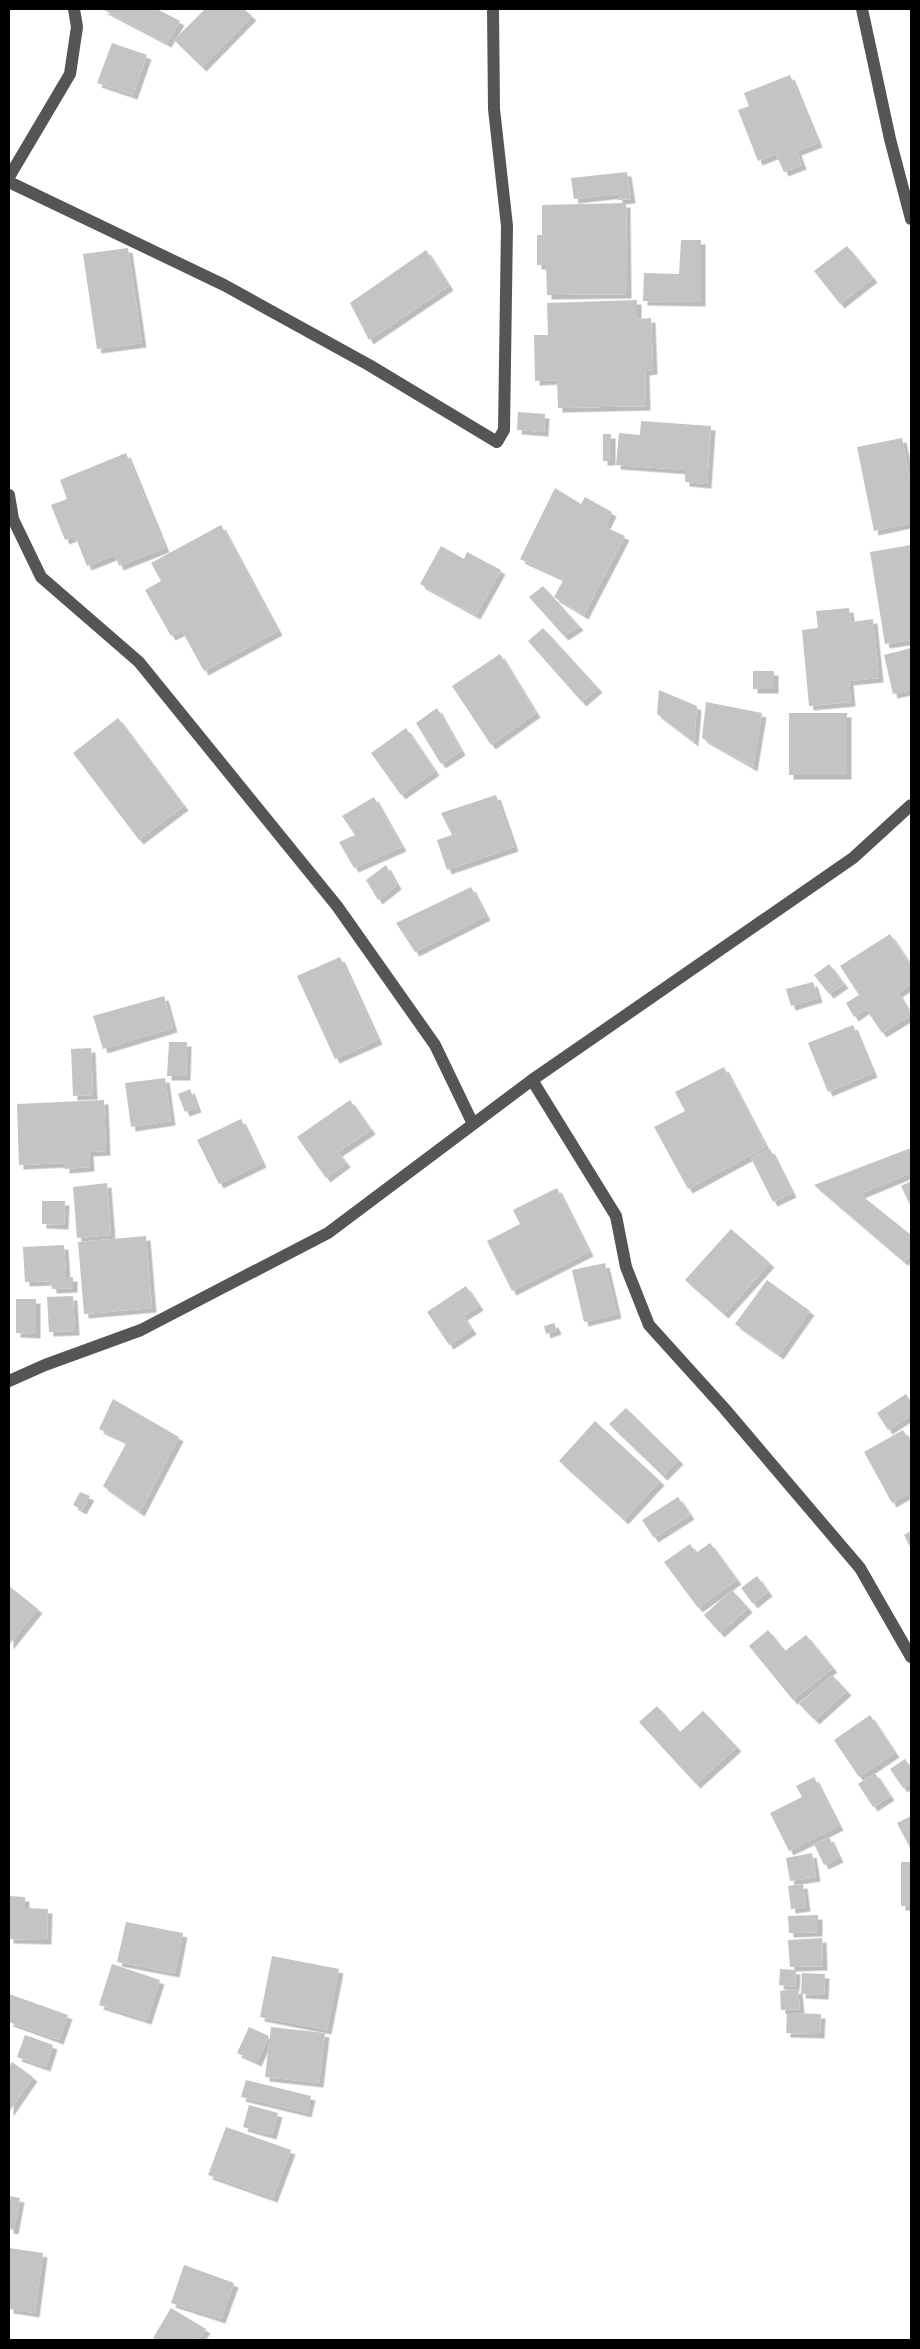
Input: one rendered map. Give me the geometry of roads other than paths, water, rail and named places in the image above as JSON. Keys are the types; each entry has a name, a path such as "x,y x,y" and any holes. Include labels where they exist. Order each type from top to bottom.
{"street":[{"path":"9,177 70,74 76,27 74,9"},
{"path":"9,182 224,285 368,365 497,442 504,430 505,414 507,226 494,108 492,9"},
{"path":"862,9 890,139 911,219"},
{"path":"9,495 13,519 41,577 139,662 337,906 435,1045 473,1124"},
{"path":"9,1381 45,1365 142,1330 328,1233 532,1080 853,858 911,805"},
{"path":"532,1080 616,1216 626,1266 649,1325 724,1408 860,1568 911,1657"}]}
